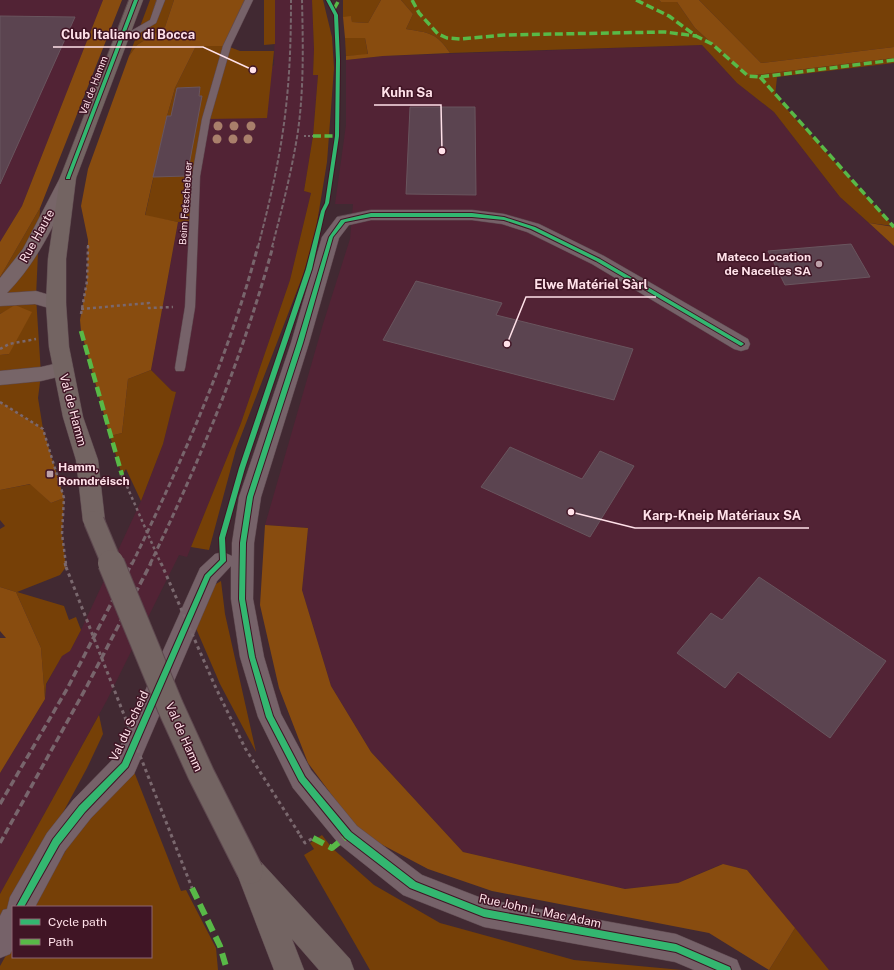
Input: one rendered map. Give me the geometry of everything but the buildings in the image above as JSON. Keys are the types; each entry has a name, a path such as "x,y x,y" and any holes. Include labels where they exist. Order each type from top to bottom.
{"main road":[{"name":"Val de Hamm","path":"136,0 68,178 57,259 56,304 58,335 63,369 73,417 87,460 94,521 173,713 201,774 250,871 289,970"},
{"name":"Rue Haute","path":"0,289 9,282 28,257 68,178"},
{"path":"0,300 36,297 56,304"},
{"path":"0,378 41,374 63,369"},
{"name":"Val de Hamm","path":"250,871 339,970"}],"street":[{"name":"Rue John L. Mac Adam","path":"727,970 676,948 484,913 413,885 348,835 302,779 270,717 252,657 242,599 243,543 250,497 300,342 331,237 343,221 371,215 472,215 504,219 533,228 598,260 741,344"},
{"name":"Val du Scheid","path":"21,906 56,842 82,809 125,765 208,575 223,561"},
{"path":"0,944 12,922"}],"lane":[{"path":"120,41 153,21 161,0"},
{"name":"Beim Fetschebuer","path":"180,368 190,307 196,176 206,119 227,46 249,0"},
{"path":"223,561 243,543"}],"path":[{"path":"304,136 313,136"},
{"path":"81,309 149,303 149,308 166,307"},
{"path":"0,402 43,429 64,498 62,534 66,567 192,888"},
{"path":"122,475 215,686 245,748 305,843 313,838"}],"shaded area":[{"path":"0,0 103,0 22,206 0,242"},
{"path":"103,0 122,0 40,208 0,277 0,242 22,206"},
{"path":"150,0 174,0 165,27 137,45 129,56"},
{"path":"174,0 249,0 227,46 196,46 175,88 167,116 145,215 178,222 151,370 128,379 122,433 110,436 81,331 80,320 87,281 88,240 81,206 88,169 129,56 137,45 165,27"},
{"path":"264,0 275,0 275,44 264,45"},
{"path":"275,0 312,0 314,49 313,75 318,75 313,136 304,191 311,193 290,280 241,423 187,557 179,555 107,700 0,894 0,773 45,699 46,685 62,655 70,651 81,630 141,501 163,444 176,392 172,391 151,370 178,222 193,221 206,119 274,65"},
{"path":"312,0 323,0 332,37 334,68 327,162 315,235 303,275 236,449 209,550 191,547 241,423 290,280 311,193 304,191 313,136 318,75 313,75 314,49"},
{"path":"343,0 381,0 368,23 352,22 351,17 343,17"},
{"path":"381,0 401,0 413,14 406,29 421,31 436,37 450,53 383,56 346,60 346,56 368,54 365,38 345,38 343,17 351,16 352,22 368,23"},
{"path":"401,0 659,0 661,2 677,2 695,28 748,76 894,58 894,63 777,77 775,96 893,226 869,223 840,197 774,112 737,83 702,45 450,53 436,37 421,31 406,29 413,14"},
{"path":"659,0 699,0 761,63 894,47 894,58 748,76 695,28 677,2 661,2"},
{"path":"699,0 894,0 894,47 761,63"},
{"path":"345,38 365,38 368,55 346,56"},
{"path":"702,45 737,83 774,112 840,197 894,246 894,970 829,970 747,870 722,864 678,883 625,889 463,852 371,752 331,686 302,590 308,528 265,525 323,324 350,239 353,204 335,204 346,125 346,60 383,56"},
{"path":"196,46 227,46 240,51 274,51 267,118 206,119 194,221 178,222 145,216 167,116 175,88"},
{"path":"40,208 36,297 41,374 38,398 43,429 0,402 0,355 9,354 15,306 0,314 0,277"},
{"path":"869,223 894,227 894,246"},
{"path":"15,305 32,312 9,354 0,355 0,314"},
{"path":"151,370 172,391 176,392 163,444 141,501 126,469 122,475 110,436 122,433 128,379"},
{"path":"0,402 43,429 64,498 51,503 30,484 0,490"},
{"path":"31,484 51,503 64,498 62,534 66,567 60,575 17,592 64,606 69,620 76,617 81,630 70,651 62,656 46,684 45,699 41,648 16,592 0,587 0,529 5,526 0,520 0,490"},
{"path":"265,525 308,528 302,590 331,686 371,752 463,852 625,889 678,883 723,864 747,870 795,928 769,970 709,933 492,891 428,869 360,833 308,763 279,688 260,605"},
{"path":"221,581 225,614 256,752 220,684 195,626 211,587"},
{"path":"0,587 16,592 41,648 45,699 0,773 0,638 6,638 0,631"},
{"path":"99,715 103,734 87,768 0,929 0,894"},
{"path":"131,764 181,891 186,890 216,948 218,970 0,970 0,966 12,945 12,958 152,958 152,906 34,906 80,826"},
{"path":"322,835 332,848 374,885 440,923 574,960 682,970 370,970 304,855 314,849 310,843"},
{"path":"795,928 829,970 769,970"}],"railway":[{"path":"258,247 275,177 284,125 289,67 291,0"},
{"path":"272,247 290,175 300,115 303,49 302,0"},
{"path":"132,564 169,486 219,368 258,246"},
{"path":"150,564 186,486 219,408 248,328 273,246"},
{"path":"0,804 67,689 132,563"},
{"path":"0,843 87,686 151,563"}],"marked path":[{"path":"334,9 339,0"},
{"path":"412,0 419,13 438,34 447,38 460,39 504,35 665,32 696,36"},
{"path":"636,0 669,16 696,36 712,44 748,76 760,77 894,60"},
{"path":"760,77 894,227"},
{"path":"313,136 337,136"},
{"path":"81,331 122,475"},
{"path":"313,838 332,848 348,835"},
{"path":"192,888 220,946 227,970"}],"cycle path":[{"path":"68,178 136,0"},
{"path":"21,906 56,842 82,809 125,765 208,575 223,561 222,538 242,468 309,269 323,211 327,203 337,136 338,60 336,15 328,0"},
{"path":"727,970 676,948 484,913 413,885 348,835 302,779 270,717 252,657 242,599 243,543 250,497 300,343 331,237 343,221 371,215 472,215 504,219 533,228 598,260 741,344"}],"place":[{"name":"Club Italiano di Bocca","path":"253,70"},
{"name":"Kuhn Sa","path":"442,151"},
{"name":"Mateco Location de Nacelles SA","path":"819,264"},
{"name":"Elwe Matériel Sàrl","path":"507,344"},
{"name":"Hamm, Ronndréisch","path":"50,474"},
{"name":"Karp-Kneip Matériaux SA","path":"571,512"}]}
